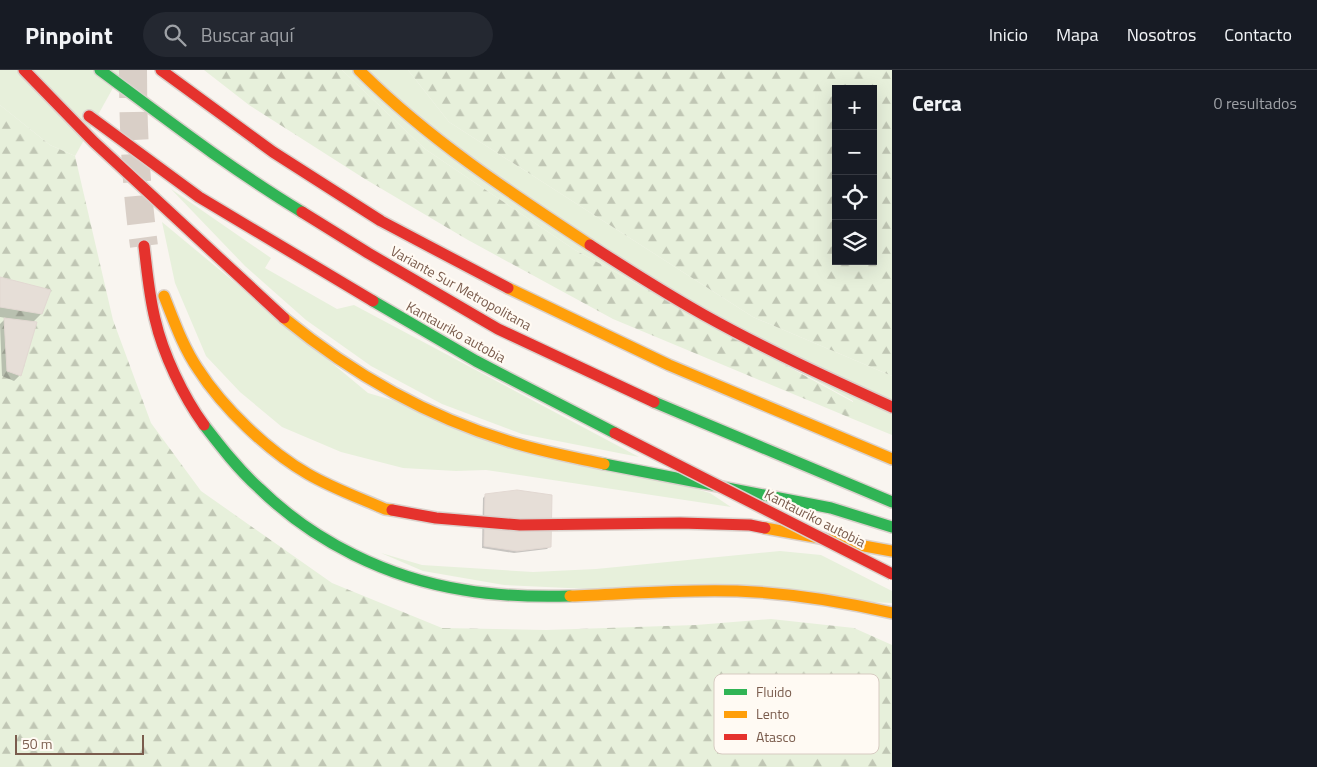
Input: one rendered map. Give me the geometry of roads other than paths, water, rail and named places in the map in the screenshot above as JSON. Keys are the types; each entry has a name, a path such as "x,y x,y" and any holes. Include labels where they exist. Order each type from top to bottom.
{"highway":[{"path":"24,70 94,142 286,318 328,352 376,384 450,420 507,441 555,454 831,508 892,527"},
{"path":"34,70 64,95"},
{"name":"Variante Sur Metropolitana","path":"100,70 188,136 258,185 368,253 498,329 641,396 892,502"},
{"path":"161,70 273,152 381,221 515,292 604,335 669,365 892,459"},
{"path":"358,70 415,120 459,155 569,232 677,300 755,342 892,407"},
{"name":"Kantauriko autobia","path":"79,108 199,197 314,267 476,361 892,574"},
{"path":"892,551 750,525 680,523 520,525 436,518 384,509 308,474 260,440 224,402 198,368 180,335 144,246 152,302 161,341 179,383 207,428 244,476 277,505 312,532 358,557 410,578 461,590 521,596 716,591 766,594 853,604 892,614"}],"tunnel":[{"path":"133,70 136,158 144,246"}]}
